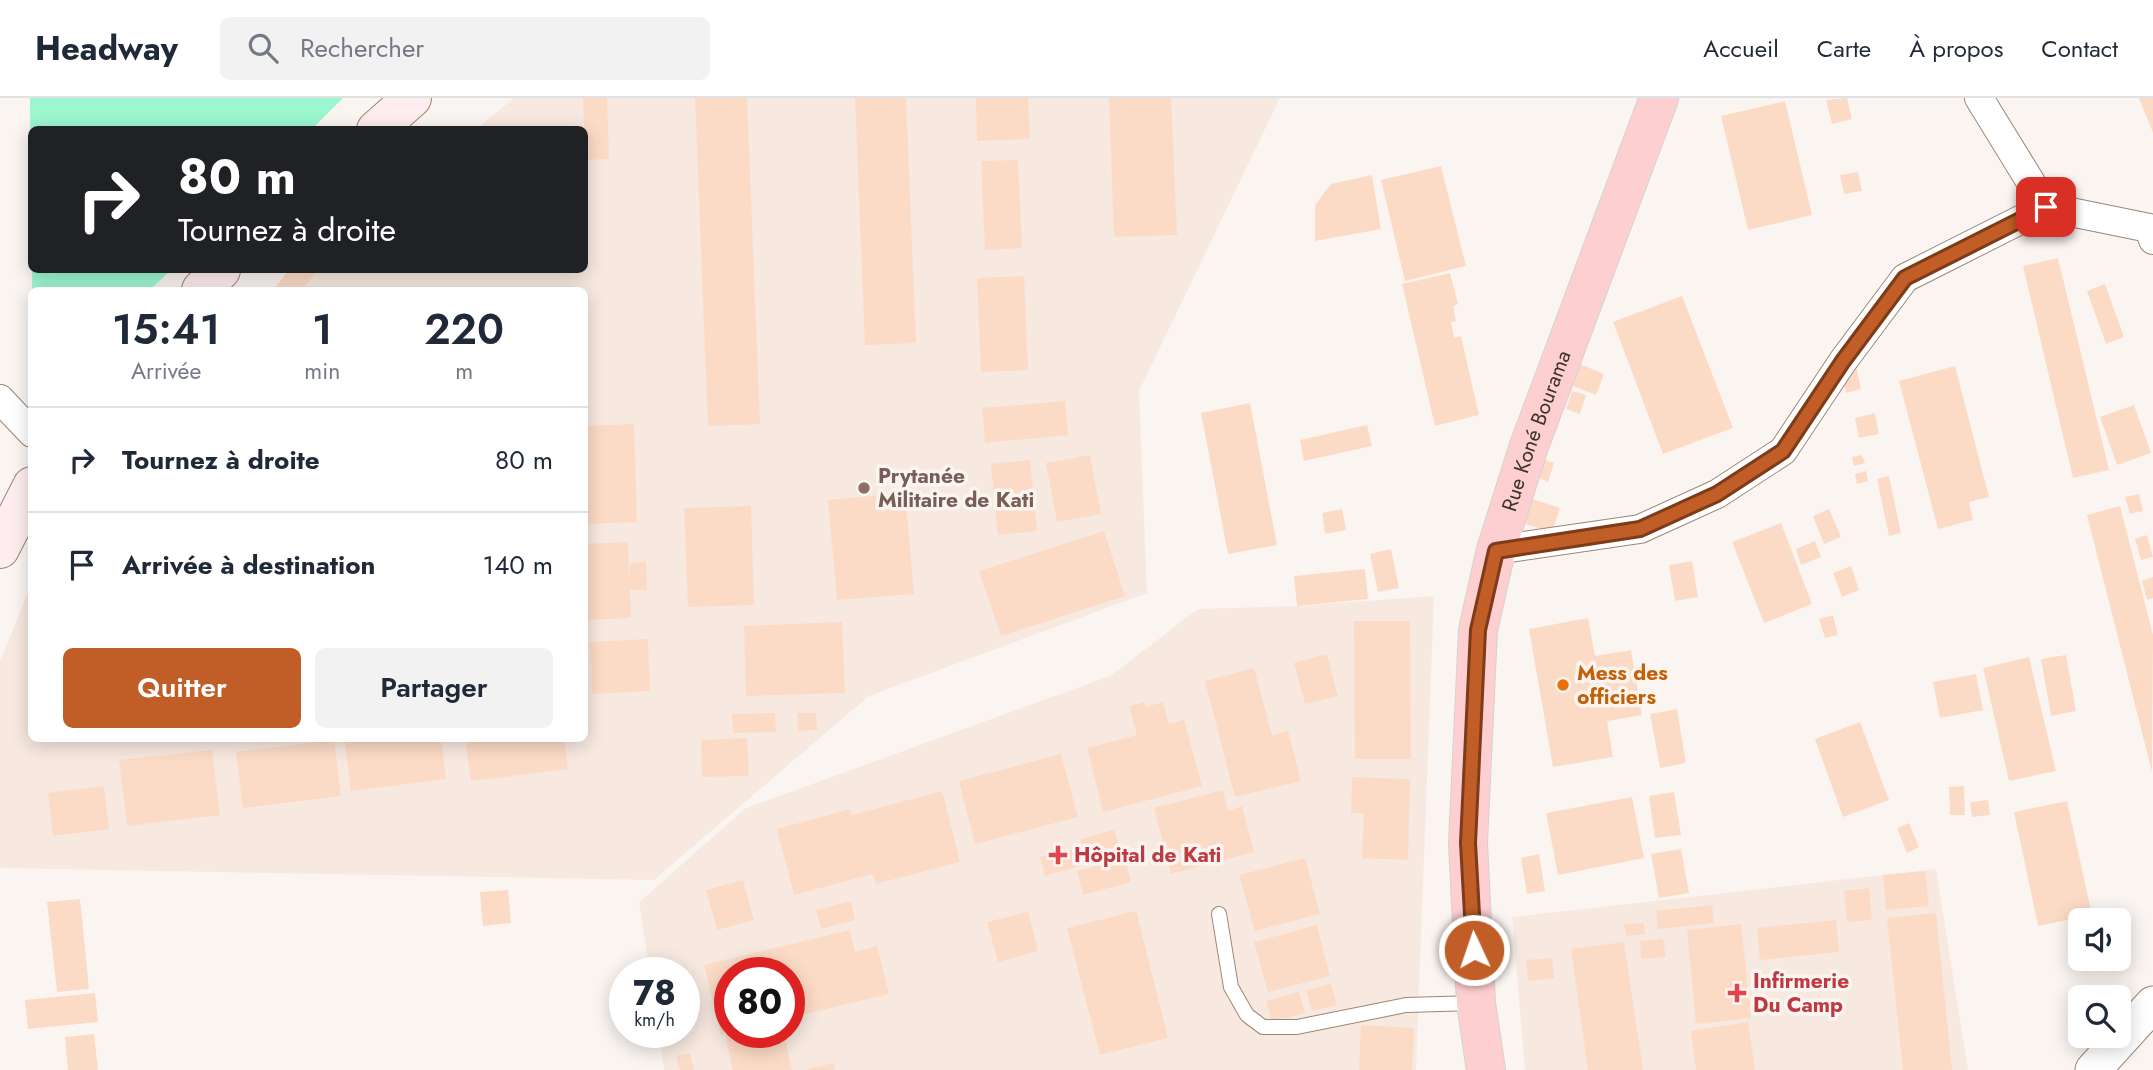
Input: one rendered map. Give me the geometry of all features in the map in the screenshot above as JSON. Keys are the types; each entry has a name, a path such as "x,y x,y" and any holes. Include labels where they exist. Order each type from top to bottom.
{"highway":[{"name":"Rue Koné Bourama","path":"1486,1070 1476,1003 1468,843 1478,630 1496,551 1529,446 1659,98"}],"main road":[{"path":"380,126 412,98"},
{"path":"204,287 218,273"},
{"path":"0,549 28,494"}],"street":[{"path":"1979,98 2046,207"},
{"path":"1496,551 1640,529 1717,494 1783,451 1843,361 1905,278 2046,207 2149,228 2153,240"},
{"path":"0,399 28,429"},
{"path":"2093,1070 2153,1004"}],"lane":[{"path":"1219,914 1231,987 1247,1015 1263,1027 1297,1027 1406,1005 1476,1003"}],"shaded area":[{"name":"Prytanée Militaire de Kati","path":"514,98 1280,98 1139,391 1147,593 869,696 654,880 0,868 0,661 28,592 28,742 588,742 588,287 283,287 301,273 588,273 588,126 480,126"},
{"name":"Hôpital de Kati","path":"1434,596 1416,1070 664,1070 661,1048 700,1048 700,957 648,957 639,902 746,808 1110,676 1198,609 1297,606"},
{"name":"Infirmerie Du Camp","path":"1936,869 1968,1070 1525,1070 1512,917"}],"green space":[{"path":"30,98 343,98 315,126 30,126"},
{"path":"32,273 168,273 153,287 32,287"}],"building":[{"path":"583,98 607,98 609,159 588,160 588,126 584,126"},
{"path":"695,98 747,98 760,424 708,426"},
{"path":"855,98 906,98 916,343 865,345"},
{"path":"976,98 1028,98 1030,139 977,141"},
{"path":"1109,98 1171,98 1177,235 1114,237"},
{"path":"1847,98 1852,119 1832,124 1826,100"},
{"path":"2139,98 2153,98 2153,133"},
{"path":"1785,101 1812,215 1748,230 1721,116"},
{"path":"1018,160 1022,248 985,250 981,161"},
{"path":"1441,166 1466,266 1405,281 1381,180"},
{"path":"1858,172 1862,191 1844,194 1840,175"},
{"path":"1372,175 1381,229 1315,241 1315,205 1331,184"},
{"path":"2058,258 2109,470 2073,478 2023,266"},
{"path":"287,273 315,273 304,287 275,287"},
{"path":"1450,273 1458,304 1453,306 1456,321 1451,322 1454,338 1461,336 1479,415 1435,426 1402,284"},
{"path":"1024,276 1028,370 981,372 977,278"},
{"path":"2105,284 2124,337 2106,344 2087,291"},
{"path":"1682,296 1733,428 1663,454 1613,322"},
{"path":"1580,364 1604,374 1596,395 1573,386"},
{"path":"1856,366 1861,389 1846,393 1841,370"},
{"path":"1955,366 1989,497 1969,502 1973,520 1938,529 1899,381"},
{"path":"1572,391 1586,395 1580,414 1566,409"},
{"path":"1065,401 1068,435 985,443 982,408"},
{"path":"1250,403 1277,545 1228,554 1201,413"},
{"path":"2134,405 2151,453 2117,465 2100,417"},
{"path":"1875,413 1879,434 1859,438 1855,418"},
{"path":"634,424 637,522 588,524 588,426"},
{"path":"1367,425 1372,446 1304,461 1300,440"},
{"path":"1090,455 1101,514 1057,522 1046,463"},
{"path":"1862,455 1865,463 1854,466 1852,457"},
{"path":"1543,459 1554,463 1548,482 1537,477"},
{"path":"1030,460 1037,531 998,535 991,464"},
{"path":"1866,471 1868,481 1857,484 1855,474"},
{"path":"1889,476 1901,533 1889,536 1877,479"},
{"path":"905,493 914,594 837,600 828,500"},
{"path":"2139,494 2143,511 2130,514 2125,497"},
{"path":"1529,498 1560,508 1552,532 1521,523"},
{"path":"751,506 754,605 688,607 684,508"},
{"path":"2120,506 2153,635 2152,772 2087,515"},
{"path":"1342,509 1346,530 1325,534 1322,513"},
{"path":"1829,509 1841,537 1824,544 1813,516"},
{"path":"1781,523 1812,604 1764,623 1732,542"},
{"path":"1104,531 1125,596 1001,636 979,571"},
{"path":"2147,535 2153,557 2141,560 2135,539"},
{"path":"1815,541 1821,557 1801,565 1796,549"},
{"path":"628,542 629,578 630,563 646,562 647,590 630,590 631,618 588,620 588,544"},
{"path":"1391,549 1399,588 1378,592 1370,554"},
{"path":"1692,561 1698,597 1675,601 1669,565"},
{"path":"1851,566 1859,590 1842,597 1833,573"},
{"path":"1365,569 1368,599 1297,606 1294,576"},
{"path":"2153,577 2153,598 2147,600 2142,581"},
{"path":"1833,615 1838,635 1825,638 1819,619"},
{"path":"1588,618 1595,656 1631,650 1642,715 1607,721 1613,757 1553,767 1529,629"},
{"path":"1354,621 1410,621 1411,759 1355,759"},
{"path":"842,622 845,693 746,696 744,626"},
{"path":"648,639 650,691 592,694 590,642"},
{"path":"1327,654 1338,696 1305,704 1294,663"},
{"path":"2066,655 2076,711 2051,716 2041,659"},
{"path":"2029,657 2056,771 2009,781 1983,668"},
{"path":"1254,668 1272,735 1288,731 1301,781 1235,797 1205,681"},
{"path":"1976,674 1983,710 1940,718 1933,682"},
{"path":"1145,702 1146,707 1163,702 1169,724 1184,720 1202,786 1103,812 1087,748 1137,735 1129,706"},
{"path":"1677,709 1686,763 1660,768 1650,714"},
{"path":"775,713 776,732 733,733 732,714"},
{"path":"797,713 816,713 817,730 798,731"},
{"path":"1860,722 1889,800 1843,817 1815,739"},
{"path":"747,738 749,776 702,777 701,740"},
{"path":"334,742 341,796 243,808 236,752"},
{"path":"345,742 441,742 446,779 351,791"},
{"path":"466,742 565,742 568,769 471,781"},
{"path":"212,750 220,815 127,826 119,760"},
{"path":"1061,754 1078,817 975,844 959,781"},
{"path":"1352,777 1410,779 1408,860 1362,858 1364,813 1351,813"},
{"path":"104,786 109,829 53,836 48,793"},
{"path":"1964,786 1965,815 1950,815 1949,787"},
{"path":"1223,790 1228,811 1242,806 1254,852 1171,874 1154,808"},
{"path":"942,791 960,862 876,884 873,874 794,895 777,829 850,809 852,815"},
{"path":"1674,792 1681,835 1655,838 1649,796"},
{"path":"1632,797 1644,858 1558,875 1546,813"},
{"path":"1988,800 1990,815 1972,817 1970,802"},
{"path":"2067,801 2090,908 2068,908 2068,920 2038,926 2014,812"},
{"path":"1909,823 1919,847 1907,853 1897,828"},
{"path":"1114,830 1120,849 1086,858 1080,839"},
{"path":"1077,848 1081,866 1045,876 1040,857"},
{"path":"1681,849 1689,893 1659,898 1651,854"},
{"path":"1539,854 1545,891 1527,894 1521,858"},
{"path":"1125,858 1131,882 1083,895 1077,871"},
{"path":"1305,858 1320,914 1255,931 1239,875"},
{"path":"1925,871 1929,906 1886,910 1883,875"},
{"path":"743,880 754,920 717,930 706,890"},
{"path":"1869,888 1872,920 1847,922 1844,891"},
{"path":"508,890 511,923 483,926 480,892"},
{"path":"80,899 89,989 57,992 47,902"},
{"path":"851,901 855,920 821,929 816,910"},
{"path":"1712,905 1714,923 1658,929 1656,911"},
{"path":"1136,911 1168,1038 1100,1055 1067,928"},
{"path":"1028,912 1038,951 998,962 987,922"},
{"path":"1936,913 1952,1070 1903,1070 1887,918"},
{"path":"1836,920 1839,952 1760,960 1757,928"},
{"path":"1644,923 1645,934 1626,936 1624,924"},
{"path":"1741,924 1751,1018 1696,1024 1687,930"},
{"path":"1317,925 1330,976 1268,992 1254,942"},
{"path":"850,930 855,952 877,946 889,994 805,1014 805,957 737,957"},
{"path":"1663,939 1666,957 1641,959 1640,941"},
{"path":"1624,942 1643,1070 1588,1070 1571,949"},
{"path":"1552,958 1554,978 1528,981 1526,960"},
{"path":"714,963 714,1006 704,965"},
{"path":"1331,984 1337,1005 1312,1011 1306,990"},
{"path":"1299,992 1305,1013 1272,1022 1266,1001"},
{"path":"95,993 98,1022 28,1029 25,1000"},
{"path":"1748,1022 1755,1070 1696,1070 1691,1031"},
{"path":"1361,1025 1414,1028 1412,1070 1359,1070"},
{"path":"94,1034 98,1070 68,1070 65,1037"},
{"path":"728,1048 787,1048 792,1070 733,1070"},
{"path":"690,1053 694,1070 680,1070 676,1056"},
{"path":"833,1063 835,1070 808,1070 808,1069"}],"place":[{"name":"Prytanée Militaire de Kati","path":"864,488"},
{"name":"Mess des officiers","path":"1563,685"},
{"name":"Hôpital de Kati","path":"1058,855"},
{"name":"Infirmerie Du Camp","path":"1737,993"}],"route":[{"path":"1474,950 1468,843 1478,630 1496,551 1640,529 1717,494 1783,451 1843,361 1905,278 2046,207"}]}
